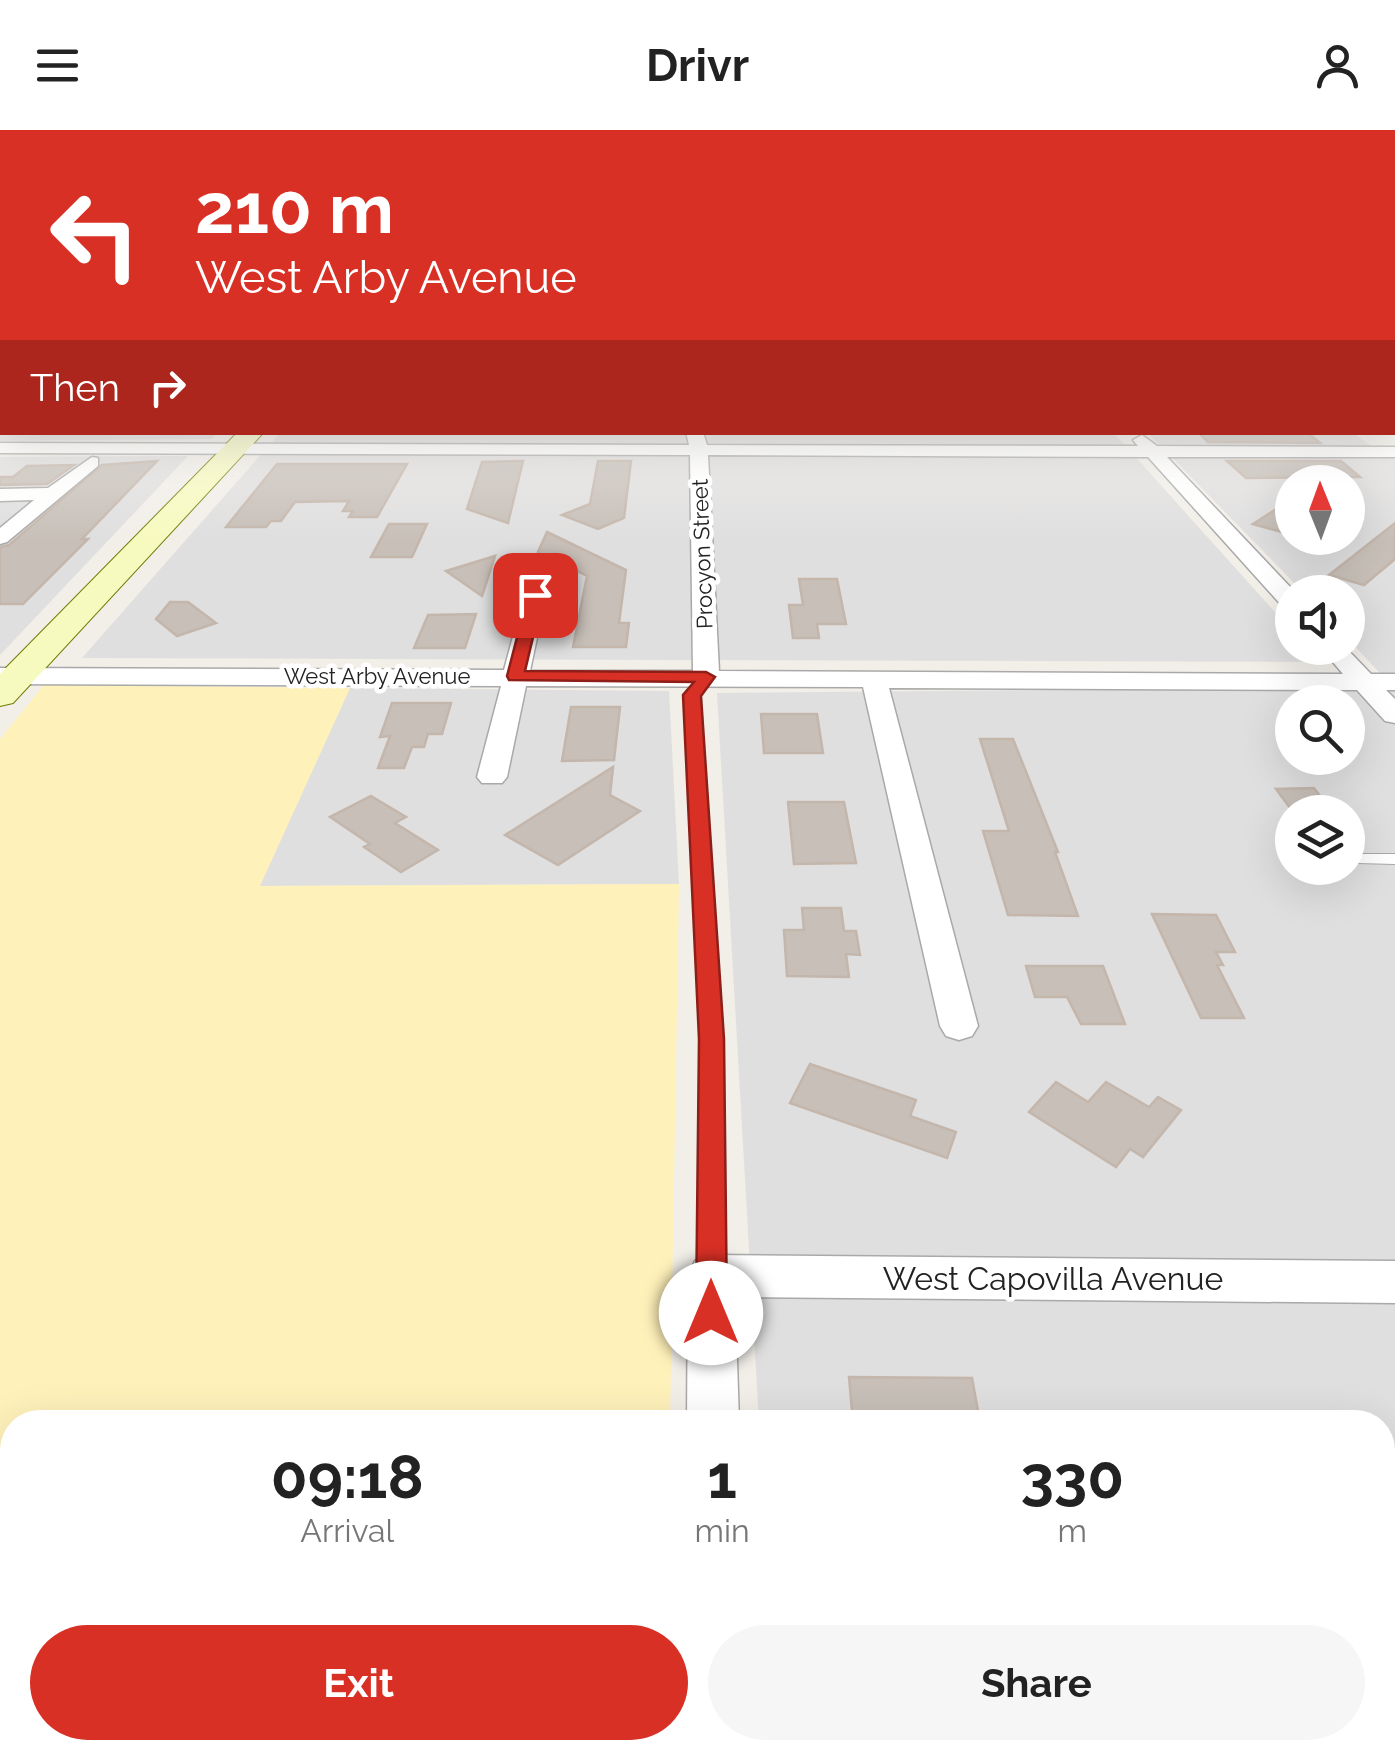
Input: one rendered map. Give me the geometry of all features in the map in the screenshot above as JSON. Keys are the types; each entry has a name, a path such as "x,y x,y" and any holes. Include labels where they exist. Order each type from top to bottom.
{"main road":[{"path":"6,682 244,440"}],"street":[{"path":"1138,435 1275,585"},
{"path":"0,448 244,440 696,441 1395,452"},
{"name":"Procyon Street","path":"696,441 706,677"},
{"path":"0,538 92,462"},
{"path":"0,495 53,494"},
{"path":"492,777 535,595"},
{"path":"1349,665 1395,715"},
{"name":"West Arby Avenue","path":"6,682 515,676 1395,682"},
{"path":"874,678 958,1026"},
{"path":"711,1276 713,1410"},
{"name":"West Capovilla Avenue","path":"711,1276 1395,1282"}],"lane":[{"path":"706,677 692,695 712,1039 711,1276"},
{"path":"1365,859 1395,859"}],"shaded area":[{"path":"0,435 216,435 211,439 0,441"},
{"path":"278,435 1116,435 1275,612 1275,662 82,658"},
{"path":"1150,435 1356,435 1388,458 1395,458 1395,1410 758,1410 717,693 1275,688 1275,775 1365,775 1365,687 1393,687 1365,657 1365,575 1286,575"},
{"path":"188,456 0,655 0,457"},
{"path":"350,688 669,691 679,884 259,886"}],"sand":[{"path":"44,685 350,688 260,886 679,884 670,1410 0,1410 0,739"}],"building":[{"path":"1201,435 1311,435 1320,443 1208,442"},
{"path":"157,461 23,604 0,604 0,547 9,545 102,465"},
{"path":"523,461 508,523 467,509 482,462"},
{"path":"598,461 631,461 624,518 598,529 562,515 590,504"},
{"path":"1227,461 1341,461 1346,465 1275,465 1275,478 1246,478"},
{"path":"277,464 407,464 377,517 349,517 353,511 343,511 349,501 295,502 281,521 271,521 266,527 226,527"},
{"path":"74,465 47,484 0,485 0,477 13,477 27,466"},
{"path":"1275,510 1275,530 1253,524"},
{"path":"1395,523 1395,559 1365,584 1365,575 1329,575 1354,555 1365,555 1365,547"},
{"path":"389,524 427,524 412,557 371,557"},
{"path":"547,532 626,570 619,623 629,623 626,647 573,647 587,576 538,552"},
{"path":"495,556 482,596 446,571"},
{"path":"799,579 837,579 846,624 817,624 819,638 793,638 789,605 803,605"},
{"path":"170,602 188,602 216,623 177,636 156,619"},
{"path":"476,614 465,648 414,648 428,615"},
{"path":"392,703 451,703 442,734 428,734 424,747 412,747 404,768 378,768 390,736 380,737"},
{"path":"571,707 620,707 614,760 562,761"},
{"path":"761,714 817,714 823,753 764,753"},
{"path":"980,739 1013,739 1058,852 1078,916 1008,915 983,831 1009,831"},
{"path":"613,767 610,795 640,811 558,865 505,835"},
{"path":"1314,788 1319,795 1280,795 1276,789"},
{"path":"371,796 406,817 395,823 438,850 401,872 364,847 370,844 330,817"},
{"path":"788,802 844,802 856,863 794,864"},
{"path":"802,908 841,908 844,931 856,931 860,955 846,954 849,977 787,976 784,930 804,930"},
{"path":"1152,914 1216,915 1235,952 1216,952 1223,965 1217,965 1244,1018 1201,1018"},
{"path":"1026,966 1103,966 1125,1024 1081,1024 1067,997 1035,997"},
{"path":"810,1064 916,1100 910,1116 956,1132 947,1158 790,1103"},
{"path":"1056,1082 1088,1102 1106,1082 1149,1107 1158,1097 1181,1110 1143,1157 1130,1149 1116,1167 1029,1112"},
{"path":"849,1377 972,1378 978,1410 852,1410"}],"route":[{"path":"535,595 515,676 706,677 692,695 712,1039 711,1313"}]}
